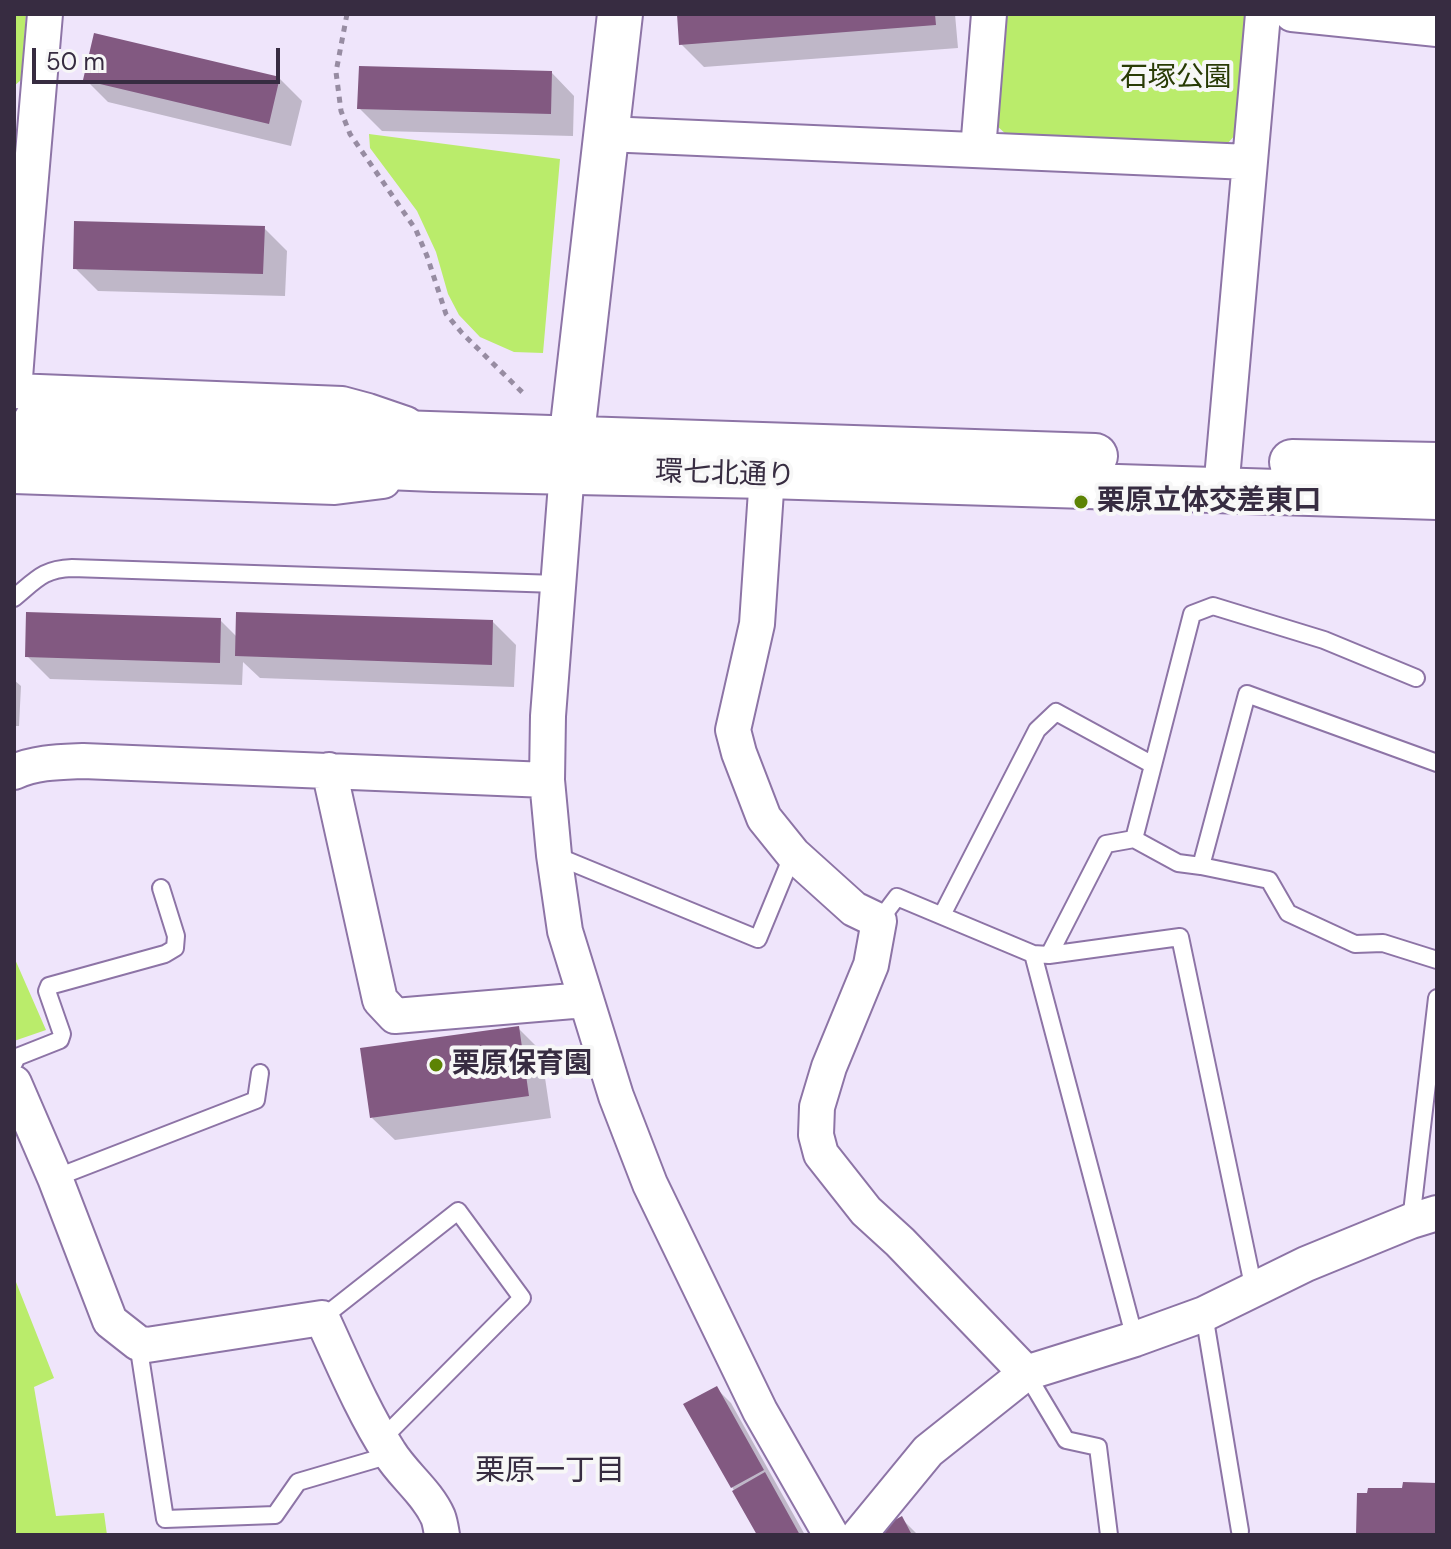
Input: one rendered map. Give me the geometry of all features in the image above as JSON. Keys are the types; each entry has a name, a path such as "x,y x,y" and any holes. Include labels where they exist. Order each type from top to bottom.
{"street":[{"path":"14,476 335,487 395,479 434,452 368,411 342,404 14,391 25,247 26,108 45,14"},
{"path":"620,14 557,584 547,780 554,855 565,931 585,1000 616,1096 650,1184 760,1411 831,1535"},
{"path":"978,150 989,14"},
{"path":"1222,475 1263,14"},
{"path":"1292,14 1437,29"},
{"path":"606,134 1249,162"},
{"name":"環七北通り","path":"14,421 434,452"},
{"name":"環七北通り","path":"14,451 434,452 1222,475 1437,497"},
{"name":"環七北通り","path":"569,455 767,476 1222,475 1437,465"},
{"path":"767,476 757,624 733,730 764,818 793,854 854,909 879,921 871,965 829,1067 817,1107 816,1135 821,1154 866,1211 900,1242 1026,1373"},
{"path":"14,772 51,762 83,761 547,780"},
{"path":"329,770 380,1000 395,1016 585,1000"},
{"path":"14,1083 55,1178 110,1321 138,1343 147,1345 322,1318 386,1448 438,1516 442,1535"},
{"path":"859,1535 928,1451 1026,1373 1204,1314 1306,1264 1424,1217"}],"lane":[{"path":"14,598 44,573 64,568 557,584"},
{"path":"1134,839 1192,614 1213,606 1324,640 1416,678"},
{"path":"1201,866 1247,694 1437,763"},
{"path":"942,915 1037,730 1056,712 1153,765"},
{"path":"1135,1339 1041,954 1106,844 1134,839 1178,863 1269,880 1288,913 1355,944 1383,943 1437,960"},
{"path":"554,855 758,939 793,854"},
{"path":"14,1063 17,1057 60,1040 62,1034 47,991 49,986 165,954 175,948 176,936 161,888"},
{"path":"879,921 897,897 1041,954 1180,937 1254,1290"},
{"path":"1424,1217 1437,998"},
{"path":"55,1178 256,1100 260,1073"},
{"path":"138,1343 165,1519 275,1515 298,1482 386,1448 522,1298 458,1211 322,1318"},
{"path":"1204,1314 1240,1531"},
{"path":"1026,1373 1066,1440 1098,1447 1109,1535"}],"path":[{"path":"347,14 336,72 341,111 350,134 416,230 446,314 523,393"}],"green space":[{"path":"14,14 26,14 21,80 14,86"},
{"name":"石塚公園","path":"1006,14 1248,14 1238,132 1226,145 1008,136 996,125"},
{"path":"369,134 560,159 543,353 514,352 480,337 459,315 417,211 370,148"},
{"path":"14,957 46,1030 14,1041"},
{"path":"14,1277 54,1378 34,1387 56,1516 104,1513 107,1535 14,1535"}],"building":[{"path":"677,14 935,14 936,25 679,45"},
{"path":"94,33 280,77 269,124 83,80"},
{"path":"359,66 552,71 551,114 357,109"},
{"path":"74,221 265,226 263,274 73,269"},
{"path":"26,612 221,618 220,663 25,657"},
{"path":"236,612 493,620 492,665 235,656"},
{"path":"519,1026 529,1096 370,1118 360,1048"},
{"path":"717,1386 764,1470 731,1488 683,1404"},
{"path":"765,1472 800,1535 757,1535 732,1491"},
{"path":"1403,1482 1437,1483 1437,1535 1356,1535 1357,1493 1367,1493 1368,1488 1402,1488"},
{"path":"889,1514 893,1521 902,1516 912,1535 873,1535"}],"place":[{"name":"栗原立体交差東口","path":"1081,502"},
{"name":"栗原保育園","path":"436,1065"}],"district":[{"name":"栗原一丁目","path":"550,1472"}]}
